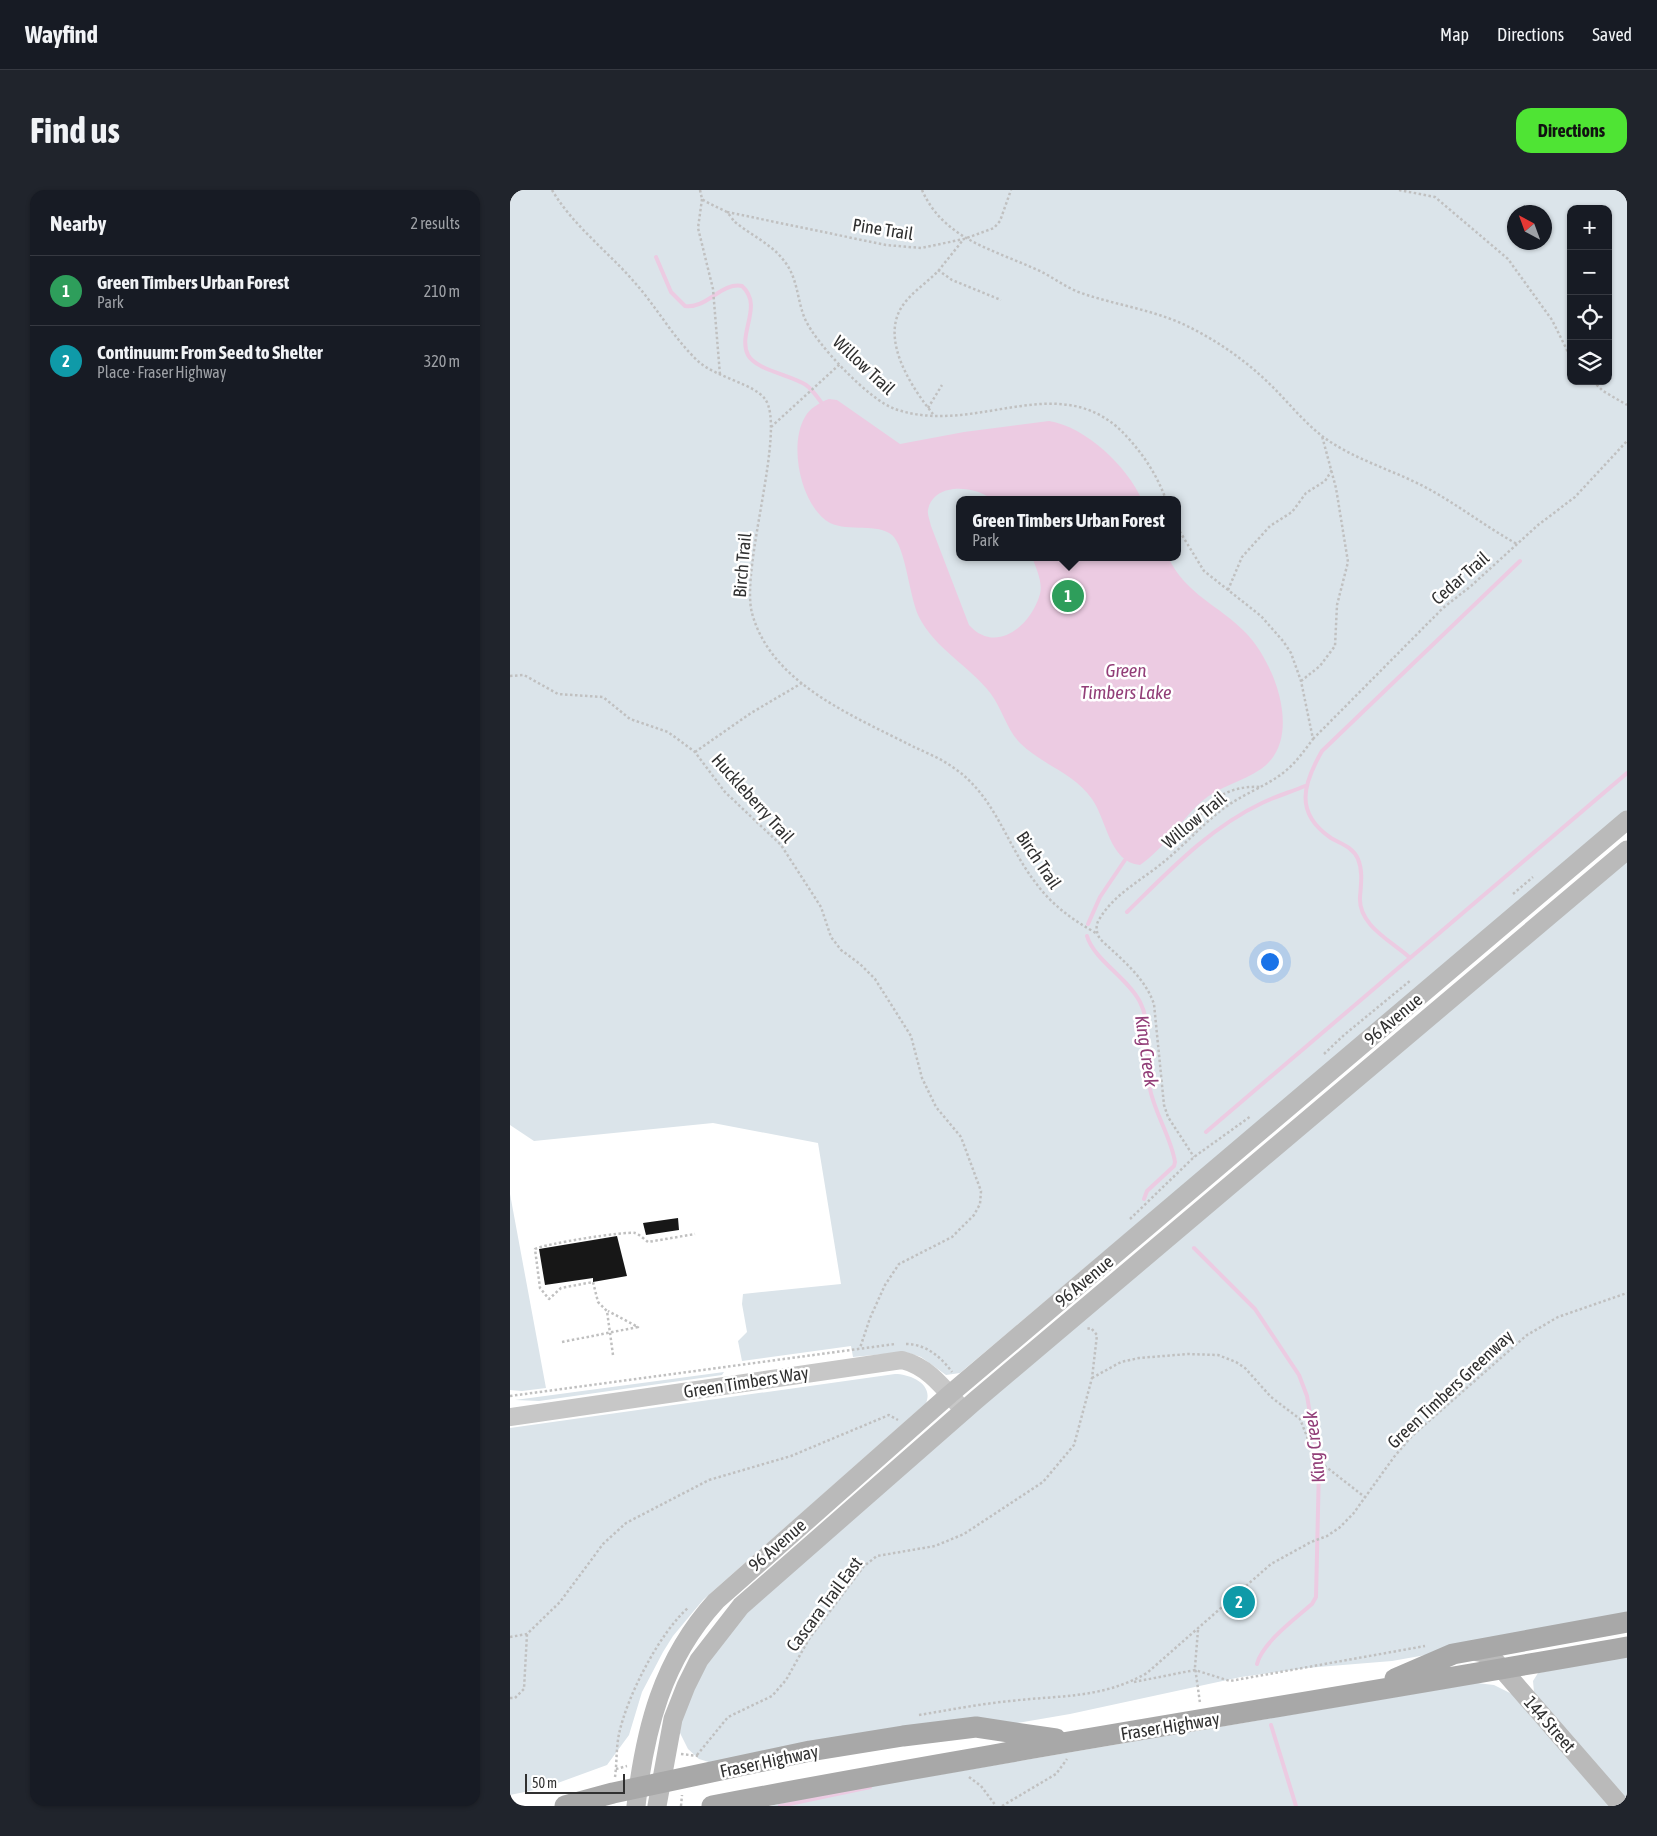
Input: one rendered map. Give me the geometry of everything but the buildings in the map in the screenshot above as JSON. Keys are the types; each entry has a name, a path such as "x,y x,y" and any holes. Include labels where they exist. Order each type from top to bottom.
{"main road":[{"name":"96 Avenue","path":"637,1797 652,1712 676,1655 701,1617 747,1572 949,1395 1627,820"},
{"name":"96 Avenue","path":"656,1806 673,1718 699,1660 717,1634 766,1581 1627,850"},
{"path":"1363,1692 1463,1652 1627,1622"},
{"name":"Fraser Highway","path":"712,1806 1074,1747 1363,1692 1627,1647"},
{"name":"144 Street","path":"1463,1652 1491,1657 1621,1806"},
{"name":"Fraser Highway","path":"565,1806 637,1797 659,1784 810,1751 903,1736 976,1728 1074,1747"}],"street":[{"name":"Green Timbers Way","path":"510,1417 902,1360 923,1368 964,1411"}],"path":[{"name":"Birch Trail","path":"552,190 569,213 638,285 686,348 711,371 763,397 768,407 771,427 752,572 751,610 758,632 768,651 802,684 846,712 953,766 970,780 984,794 1034,881 1064,914 1096,933"},
{"path":"700,190 702,199 698,228 713,289 720,375"},
{"path":"922,190 931,205 964,239 986,250 1035,268 1082,293 1144,310 1184,325 1217,342 1261,375 1302,418 1322,435 1356,455 1434,491 1484,526 1517,544"},
{"name":"Pine Trail","path":"726,211 886,245 921,248 964,239 994,228 1000,221 1011,190"},
{"path":"1399,190 1435,196 1508,259 1552,320 1567,350"},
{"name":"Willow Trail","path":"702,199 714,207 726,211 735,221 774,248 787,264 799,291 804,316 808,325 840,364 878,400 894,409 933,414 979,414 1055,403 1074,404 1091,410 1107,419 1136,446 1152,470 1164,496"},
{"path":"933,414 905,375 898,354 896,327 903,305 938,270 964,239"},
{"path":"938,270 952,280 1000,300"},
{"path":"771,427 840,364"},
{"path":"928,408 942,385"},
{"path":"1597,385 1603,392 1627,405"},
{"path":"1301,681 1320,666 1335,646 1337,605 1346,574 1348,552 1332,470 1322,435"},
{"name":"Cedar Trail","path":"1313,739 1444,608 1538,524 1575,496 1627,441"},
{"path":"1228,590 1242,557 1270,526 1292,512 1306,493 1325,481 1332,470"},
{"path":"1181,534 1204,571 1246,603 1274,629 1291,653 1301,681 1313,739"},
{"name":"Huckleberry Trail","path":"510,676 524,675 558,694 602,697 630,719 668,732 695,752 725,792 781,845 821,907 831,937 841,950 860,964 875,979 911,1036 922,1078 936,1107 961,1137 981,1191 980,1204 974,1216 952,1238 899,1264 885,1284 870,1318 860,1348 510,1396"},
{"path":"695,752 751,713 802,684"},
{"name":"Willow Trail","path":"1096,933 1099,919 1115,900 1167,859 1192,834 1232,803 1262,787 1294,764 1313,739"},
{"path":"1192,834 1197,817 1226,792 1243,786 1262,787"},
{"path":"1096,933 1100,939 1134,970 1150,991 1154,1004 1164,1105 1168,1117 1194,1157"},
{"path":"562,1342 638,1327 607,1311 598,1302 593,1282 561,1288 549,1299 540,1288 535,1249 542,1245 566,1241 634,1233 648,1242 695,1234"},
{"name":"Green Timbers Greenway","path":"1198,1630 1271,1564 1339,1528 1366,1498 1394,1457 1412,1436 1527,1335 1558,1317 1627,1293"},
{"path":"607,1311 613,1355"},
{"name":"Cascara Trail East","path":"696,1756 728,1717 772,1696 786,1680 809,1639 864,1566 877,1556 935,1546 964,1534 1043,1482 1074,1445 1092,1378 1097,1335 1090,1328 1080,1331"},
{"path":"1092,1378 1121,1362 1139,1358 1188,1354 1218,1355 1245,1368 1271,1396 1300,1418 1316,1458 1366,1498"},
{"path":"510,1637 525,1635 560,1602 603,1544 626,1523 709,1480 791,1456 889,1415 895,1417 901,1423"},
{"path":"1197,1689 1195,1670 1198,1630"},
{"path":"1198,1630 1147,1673 1130,1683 1195,1670 1230,1681 1430,1645"},
{"path":"510,1698 515,1698 524,1688 525,1635"},
{"path":"1002,1806 1056,1774 1064,1766 1074,1747"}],"shaded area":[{"path":"510,190 1627,190 1627,811 960,1373 946,1375 921,1357 905,1352 853,1357 851,1346 742,1361 738,1341 747,1332 742,1304 743,1294 841,1284 818,1143 713,1123 534,1141 510,1125"},
{"path":"1627,858 1627,1619 1392,1661 1306,1668 1241,1677 1070,1714 1005,1725 712,1763 699,1759 688,1749 680,1733 681,1717 704,1666 742,1617 982,1405"},
{"path":"510,1194 546,1388 522,1391 510,1390"},
{"path":"724,1372 722,1375 539,1401 515,1400"},
{"path":"895,1374 914,1378 924,1385 928,1396 926,1403 703,1600 673,1636 663,1652 642,1692 629,1735 607,1765 544,1788 510,1795 510,1428"},
{"path":"1627,1655 1627,1805 1534,1692 1533,1681 1538,1673"},
{"path":"1477,1683 1494,1685 1512,1694 1609,1806 770,1806 814,1796"}],"water":[{"name":"Green Timbers Lake","path":"829,399 837,400 900,444 964,432 1049,421 1077,431 1104,450 1126,474 1140,496 987,496 967,489 956,489 938,494 932,501 928,516 969,625 979,634 990,637 1001,637 1021,626 1035,606 1041,589 1034,561 1170,561 1175,570 1193,590 1246,633 1257,646 1267,663 1281,701 1283,721 1281,739 1274,756 1261,769 1215,792 1201,802 1157,851 1140,865 1130,862 1122,856 1115,848 1097,808 1085,790 1029,751 1015,738 991,694 983,684 943,648 926,628 916,608 901,550 892,535 879,529 846,527 830,523 811,504 800,474 798,443 800,429 805,417 809,411"}],"waterway":[{"path":"656,257 671,292 685,306 700,304 727,288 742,286 751,302 745,347 748,355 758,365 800,381 821,402"},
{"path":"1409,957 1377,932 1364,916 1360,897 1360,864 1356,855 1350,849 1331,838 1311,818 1306,798 1310,775 1322,751 1520,561"},
{"path":"1206,1132 1627,773"},
{"path":"1127,912 1190,852 1224,825 1262,803 1305,786"},
{"name":"King Creek","path":"1088,924 1100,897 1125,860"},
{"name":"King Creek","path":"1087,936 1097,953 1135,993 1144,1012 1148,1033 1150,1089 1175,1162 1174,1166 1147,1191 1144,1199"},
{"name":"King Creek","path":"1194,1248 1255,1309 1299,1375 1307,1396 1319,1467 1316,1597 1312,1604 1272,1639 1260,1656 1257,1664"},
{"name":"King Creek","path":"1271,1725 1296,1806"},
{"path":"780,1806 870,1787"}],"place":[{"name":"Green Timbers Urban Forest","path":"1068,596"},
{"name":"Continuum: From Seed to Shelter","path":"1239,1602"}]}
